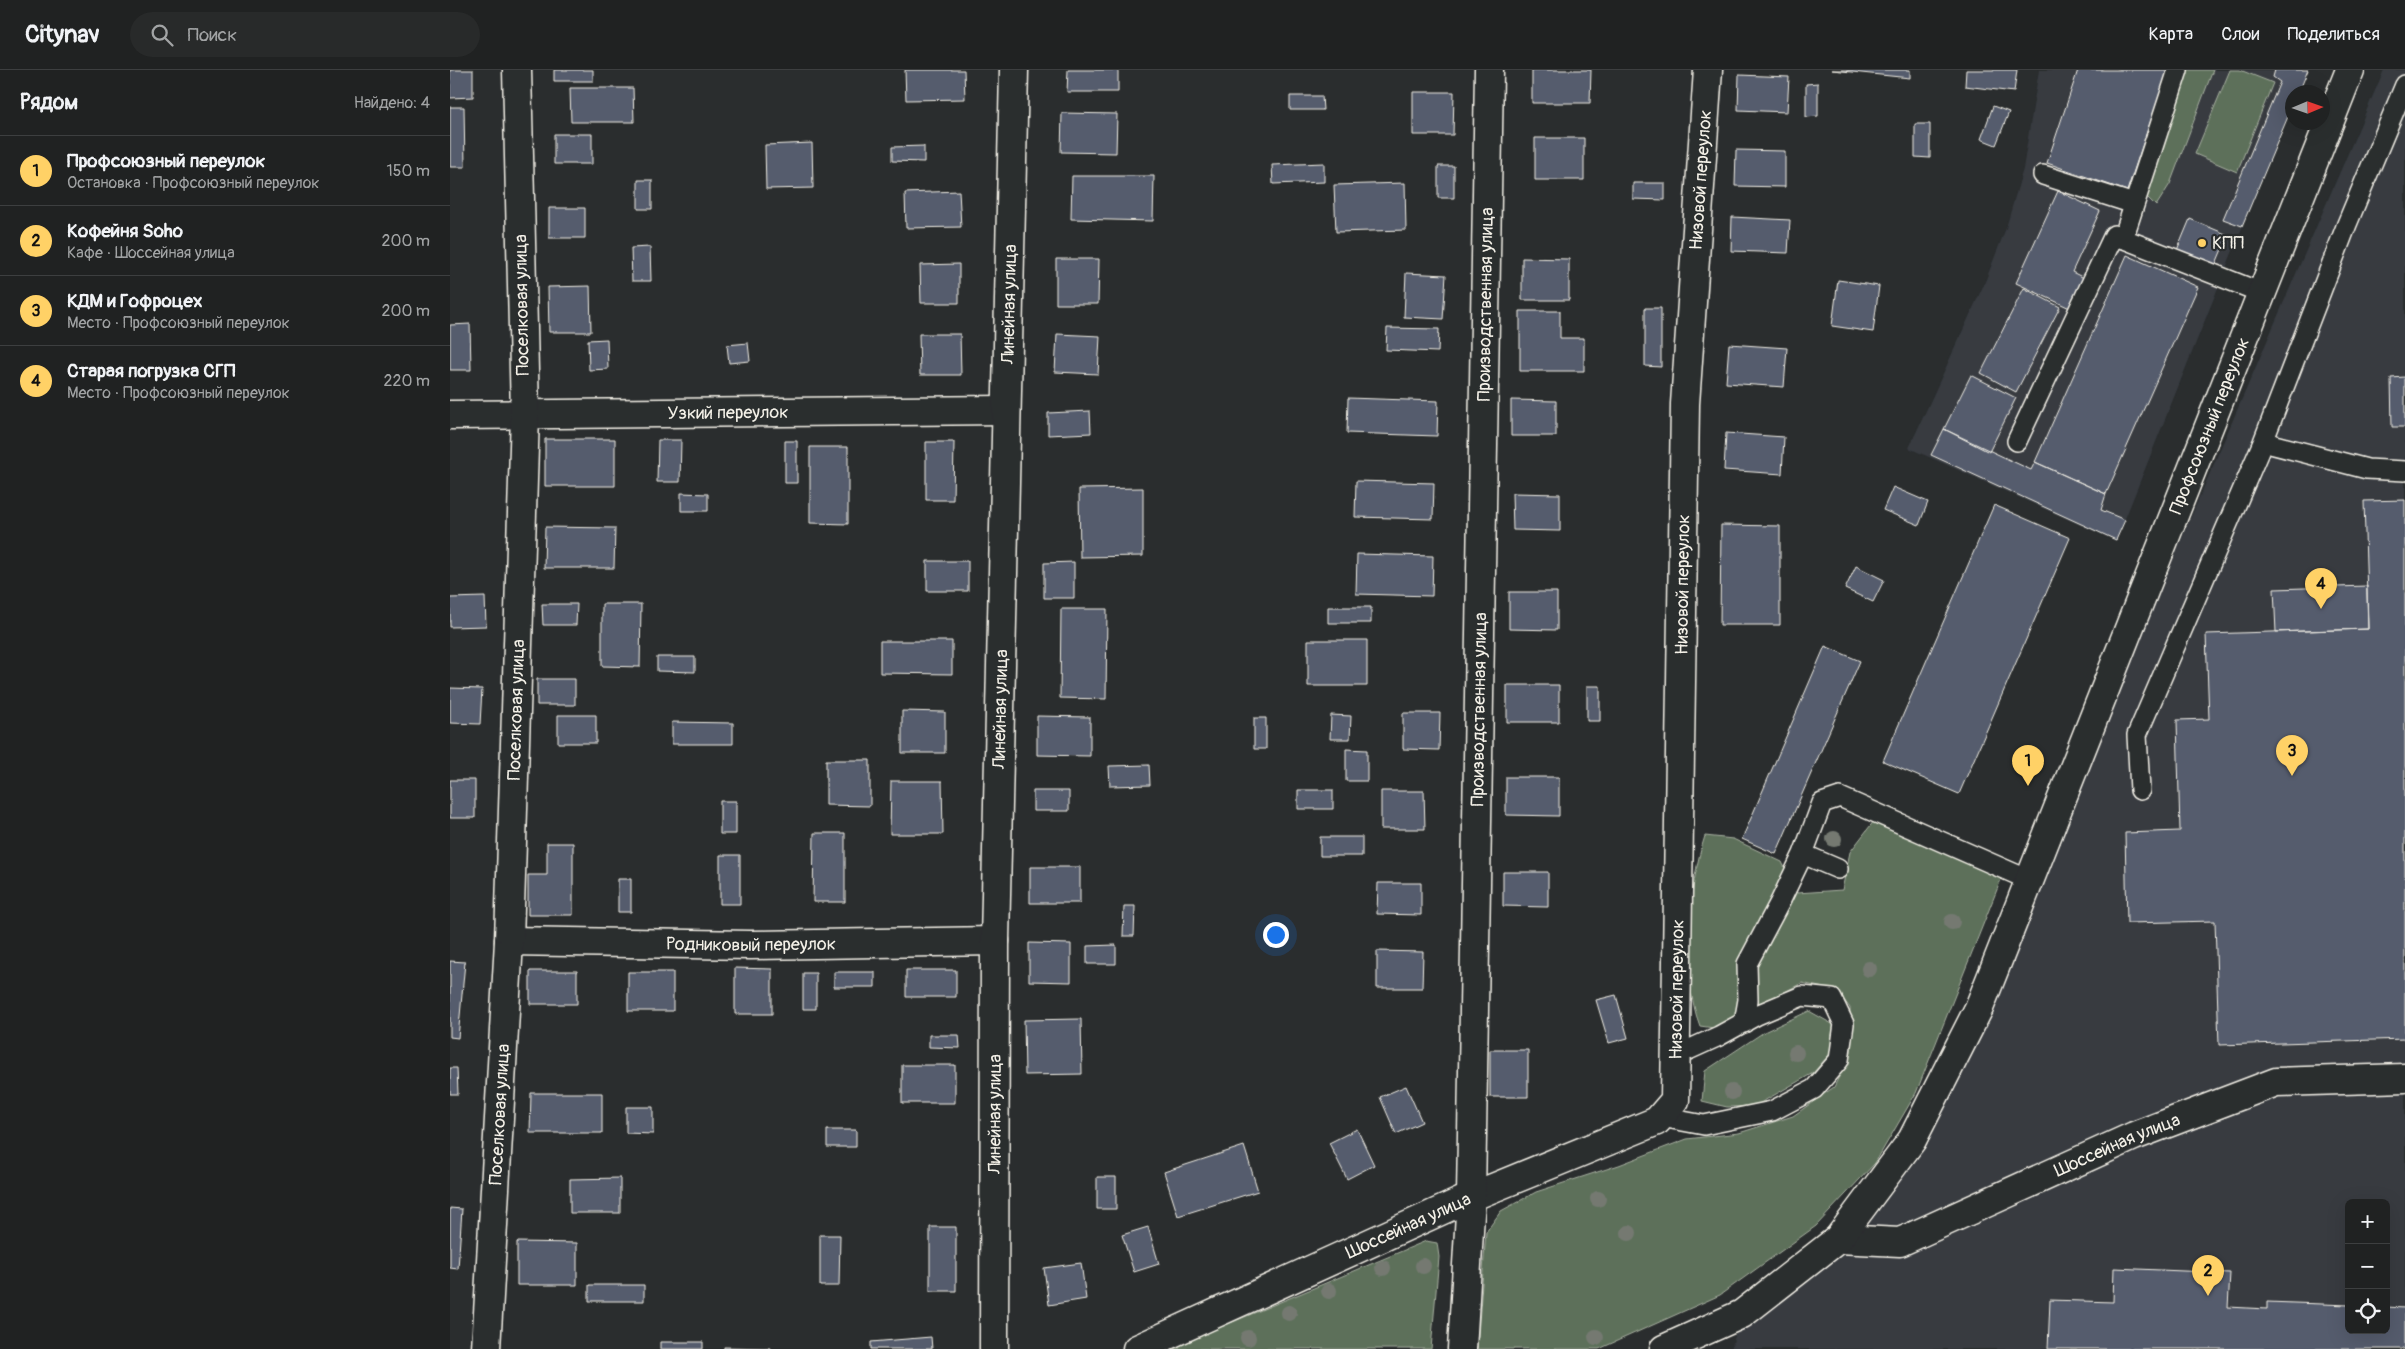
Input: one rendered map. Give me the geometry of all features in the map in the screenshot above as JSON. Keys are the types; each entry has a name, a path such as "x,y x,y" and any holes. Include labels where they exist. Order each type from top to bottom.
{"street":[{"name":"Поселковая улица","path":"486,1349 509,941 525,414 517,70"},
{"name":"Линейная улица","path":"994,1349 995,941 1014,70"},
{"name":"Производственная улица","path":"1462,1349 1471,1197 1489,70"},
{"name":"Низовой переулок","path":"1668,1109 1676,1056 1685,404 1708,70"},
{"name":"Профсоюзный переулок","path":"1838,1239 1912,1140 1979,1008 2350,70"},
{"name":"Узкий переулок","path":"450,415 1006,410"},
{"name":"Родниковый переулок","path":"509,941 750,945 995,941"},
{"name":"Шоссейная улица","path":"1838,1239 1900,1242 2134,1136 2276,1082 2405,1078"},
{"name":"Шоссейная улица","path":"1136,1349 1471,1197 1657,1121 1668,1109"},
{"path":"1664,1349 1742,1314 1838,1239"}],"lane":[{"path":"2123,239 2178,70"},
{"path":"2140,790 2137,735 2263,442 2347,224 2405,85"},
{"path":"2043,175 2134,204"},
{"path":"2017,441 2114,235 2262,293"},
{"path":"2263,442 2367,469 2405,471"},
{"path":"1744,1023 1748,1000 1747,964 1764,936 1803,854 1822,803 1840,797 2029,880"},
{"path":"1803,854 1838,869"},
{"path":"1668,1109 1704,1125 1772,1111 1814,1088 1839,1060 1844,1024 1832,999 1802,996 1676,1056"}],"shaded area":[{"path":"2039,70 2306,70 2300,85 2285,85 2285,121 2116,541 1909,448 1985,282 2006,228 2023,169"},
{"path":"2384,70 2405,70 2405,1349 1731,1349 1742,1314 1838,1239 1979,1008"}],"green space":[{"path":"2185,70 2213,70 2170,184 2156,206 2142,192"},
{"path":"2230,70 2240,70 2273,83 2237,172 2195,154"},
{"path":"1874,821 2002,877 1916,1093 1875,1163 1816,1226 1720,1295 1599,1349 1477,1349 1486,1232 1501,1211 1536,1192 1619,1165 1687,1139 1739,1133 1793,1116 1834,1087 1851,1052 1850,1008 1837,991 1802,983 1714,1028 1700,1026 1690,982 1688,957 1694,880 1705,836 1733,839 1782,862 1797,893 1842,890 1850,852"},
{"path":"1809,1011 1834,1025 1835,1048 1813,1073 1755,1106 1727,1107 1702,1101 1705,1071 1764,1032"},
{"path":"1426,1241 1437,1243 1439,1257 1431,1349 1168,1349"}],"building":[{"path":"450,70 473,70 473,97 450,98"},
{"path":"554,70 593,70 593,81 554,81"},
{"path":"905,70 964,70 965,99 906,100"},
{"path":"1068,70 1118,70 1118,92 1067,92"},
{"path":"1532,70 1591,70 1590,103 1532,103"},
{"path":"1832,70 1910,70 1910,78"},
{"path":"1966,70 2017,70 2014,92 1965,86"},
{"path":"2078,70 2168,70 2127,191 2047,163"},
{"path":"2275,70 2308,70 2302,85 2285,85 2285,124 2242,226 2223,219 2280,82 2273,77"},
{"path":"1739,75 1789,77 1787,112 1738,110"},
{"path":"1818,83 1818,116 1806,117 1806,84"},
{"path":"570,88 633,88 634,122 571,122"},
{"path":"1413,92 1454,92 1453,135 1413,135"},
{"path":"1290,96 1322,96 1323,110 1290,110"},
{"path":"1993,106 2009,112 1996,145 1981,139"},
{"path":"450,107 464,107 465,167 450,167"},
{"path":"1062,113 1117,114 1116,153 1061,152"},
{"path":"1915,124 1930,124 1930,158 1915,157"},
{"path":"554,134 592,134 592,164 554,164"},
{"path":"1535,138 1584,138 1584,180 1535,180"},
{"path":"812,143 813,188 766,189 765,145"},
{"path":"924,146 924,162 892,161 892,147"},
{"path":"1736,150 1785,151 1785,187 1735,186"},
{"path":"1324,163 1324,182 1273,184 1272,165"},
{"path":"1438,166 1454,166 1454,198 1438,198"},
{"path":"1072,176 1154,176 1153,221 1071,219"},
{"path":"638,180 652,180 652,209 638,209"},
{"path":"1405,183 1406,230 1336,232 1334,185"},
{"path":"1633,183 1665,183 1665,200 1633,199"},
{"path":"959,191 961,227 906,228 905,193"},
{"path":"2058,191 2100,211 2072,272 2088,280 2074,310 2016,283"},
{"path":"549,208 585,208 585,238 549,238"},
{"path":"1732,217 1790,220 1788,253 1731,251"},
{"name":"КПП","path":"2190,219 2228,235 2215,266 2177,250"},
{"path":"650,247 651,281 632,281 631,248"},
{"path":"2127,255 2198,287 2106,494 2035,462"},
{"path":"1522,258 1569,259 1569,300 1522,300"},
{"path":"1056,259 1099,259 1098,304 1056,304"},
{"path":"959,264 959,303 921,303 920,265"},
{"path":"1406,273 1446,275 1443,319 1404,317"},
{"path":"1838,280 1879,286 1873,332 1832,326"},
{"path":"590,286 591,332 549,332 548,287"},
{"path":"2024,288 2060,307 2016,392 1981,373"},
{"path":"1645,308 1661,308 1661,367 1645,366"},
{"path":"1520,311 1560,311 1560,338 1584,338 1584,371 1520,371"},
{"path":"470,324 471,370 450,370 450,325"},
{"path":"1387,328 1439,329 1438,352 1386,350"},
{"path":"919,334 960,334 961,375 920,375"},
{"path":"1057,334 1100,336 1098,374 1055,372"},
{"path":"607,339 608,369 589,370 588,340"},
{"path":"748,343 750,361 729,363 727,345"},
{"path":"1729,344 1787,348 1784,387 1726,383"},
{"path":"1971,375 2016,398 1989,452 1944,429"},
{"path":"2405,377 2405,427 2392,427 2391,378"},
{"path":"1348,398 1438,401 1437,436 1347,433"},
{"path":"1511,400 1556,401 1556,436 1511,436"},
{"path":"1090,411 1091,433 1048,435 1048,413"},
{"path":"1944,429 2031,470 2035,462 2106,494 2101,510 2125,520 2116,540 1931,455"},
{"path":"1726,433 1784,437 1782,474 1724,470"},
{"path":"545,439 615,439 615,486 545,486"},
{"path":"658,440 681,440 680,482 657,482"},
{"path":"785,441 797,441 797,483 785,483"},
{"path":"926,442 954,442 953,500 926,500"},
{"path":"810,447 848,447 848,524 810,523"},
{"path":"1356,481 1434,483 1433,519 1355,517"},
{"path":"1893,487 1928,502 1919,525 1883,510"},
{"path":"1143,488 1143,556 1080,557 1079,489"},
{"path":"681,493 708,494 708,511 681,511"},
{"path":"1512,493 1560,494 1560,531 1513,530"},
{"path":"2405,500 2405,1039 2219,1045 2215,921 2127,923 2125,833 2180,831 2177,720 2209,719 2206,634 2368,629 2364,501"},
{"path":"1994,505 2070,538 1959,794 1883,761"},
{"path":"1721,525 1780,526 1780,625 1720,625"},
{"path":"545,527 615,528 614,568 544,568"},
{"path":"1357,554 1433,556 1432,596 1356,594"},
{"path":"927,561 968,561 968,591 927,591"},
{"path":"1074,562 1074,598 1044,598 1044,563"},
{"path":"1856,566 1884,580 1873,602 1845,589"},
{"path":"2367,586 2368,629 2276,632 2274,589"},
{"path":"1509,592 1557,592 1557,630 1509,629"},
{"path":"485,597 486,626 450,627 450,598"},
{"path":"542,604 577,604 576,625 543,625"},
{"path":"602,604 641,604 640,667 602,666"},
{"path":"1328,607 1371,607 1371,623 1328,623"},
{"path":"1061,609 1107,609 1106,699 1060,698"},
{"path":"1308,640 1367,640 1367,686 1308,686"},
{"path":"880,641 952,641 952,674 880,673"},
{"path":"1825,646 1860,661 1776,854 1742,839"},
{"path":"657,657 695,657 695,672 657,671"},
{"path":"537,679 575,679 575,705 537,705"},
{"path":"1507,685 1559,685 1559,722 1507,722"},
{"path":"1587,686 1600,686 1600,721 1587,721"},
{"path":"450,688 482,689 480,724 450,723"},
{"path":"902,711 945,712 945,753 902,753"},
{"path":"1403,713 1440,713 1439,750 1403,749"},
{"path":"558,715 596,715 596,743 558,743"},
{"path":"1331,715 1351,716 1350,739 1330,739"},
{"path":"1037,716 1090,717 1090,756 1037,755"},
{"path":"1254,718 1266,718 1266,749 1254,749"},
{"path":"672,722 733,723 733,744 672,744"},
{"path":"1346,749 1367,750 1367,781 1346,781"},
{"path":"826,760 870,760 870,806 826,805"},
{"path":"1149,765 1150,785 1110,786 1109,766"},
{"path":"1506,777 1559,777 1559,816 1506,815"},
{"path":"450,780 475,780 475,818 450,818"},
{"path":"891,781 942,781 943,834 890,834"},
{"path":"1298,790 1333,790 1333,809 1298,809"},
{"path":"1033,791 1069,791 1069,811 1033,811"},
{"path":"1381,791 1424,791 1425,829 1381,829"},
{"path":"720,801 736,801 736,834 720,834"},
{"path":"814,833 845,833 845,902 813,902"},
{"path":"1320,837 1362,837 1362,856 1320,856"},
{"path":"547,843 573,843 573,915 528,915 528,875 547,875"},
{"path":"720,855 740,855 740,904 720,904"},
{"path":"1030,867 1080,867 1080,903 1030,903"},
{"path":"1503,872 1548,872 1548,907 1503,906"},
{"path":"618,879 631,879 631,912 618,912"},
{"path":"1378,883 1421,883 1421,915 1377,914"},
{"path":"1124,906 1135,906 1134,936 1123,936"},
{"path":"1029,943 1071,944 1071,982 1029,981"},
{"path":"1116,945 1116,964 1087,964 1087,946"},
{"path":"1377,951 1423,952 1422,988 1377,988"},
{"path":"450,961 465,962 458,1038 450,1037"},
{"path":"735,968 772,969 772,1014 735,1014"},
{"path":"906,970 956,970 956,997 906,997"},
{"path":"530,971 577,971 577,1004 530,1004"},
{"path":"628,972 673,972 673,1011 628,1011"},
{"path":"834,972 875,972 875,987 834,987"},
{"path":"803,973 816,973 816,1009 803,1009"},
{"path":"1616,995 1628,1038 1609,1043 1596,1000"},
{"path":"1081,1019 1082,1074 1025,1075 1024,1020"},
{"path":"929,1035 959,1035 960,1048 929,1047"},
{"path":"1490,1050 1528,1050 1528,1097 1490,1097"},
{"path":"902,1065 955,1065 955,1103 902,1103"},
{"path":"450,1068 457,1068 458,1094 450,1094"},
{"path":"1406,1086 1422,1122 1396,1134 1380,1097"},
{"path":"531,1093 602,1093 602,1133 530,1133"},
{"path":"626,1107 653,1107 653,1134 626,1133"},
{"path":"1357,1129 1374,1165 1347,1179 1329,1143"},
{"path":"827,1130 856,1130 856,1147 827,1147"},
{"path":"1244,1146 1258,1191 1178,1216 1164,1172"},
{"path":"1097,1177 1116,1177 1116,1209 1097,1209"},
{"path":"620,1178 620,1213 570,1213 570,1179"},
{"path":"450,1208 462,1209 458,1269 450,1268"},
{"path":"930,1227 956,1227 956,1291 930,1291"},
{"path":"1148,1227 1159,1264 1134,1272 1122,1235"},
{"path":"820,1235 840,1235 839,1286 820,1286"},
{"path":"517,1242 577,1243 577,1285 517,1285"},
{"path":"1081,1263 1086,1299 1049,1305 1044,1268"},
{"path":"2114,1268 2230,1273 2228,1307 2267,1309 2267,1302 2345,1305 2345,1334 2390,1334 2390,1307 2405,1308 2405,1349 2048,1349 2050,1300 2113,1302"},
{"path":"589,1285 644,1285 644,1301 589,1301"},
{"path":"931,1337 932,1349 871,1349 871,1342"},
{"path":"660,1342 703,1342 703,1349 660,1349"},
{"path":"724,1347 770,1348 770,1349 724,1349"}],"place":[{"name":"КПП","path":"2202,243"},
{"name":"Старая погрузка СГП","path":"2321,609"},
{"name":"КДМ и Гофроцех","path":"2292,776"},
{"name":"Профсоюзный переулок","path":"2028,786"},
{"name":"Кофейня Soho","path":"2208,1296"}]}
